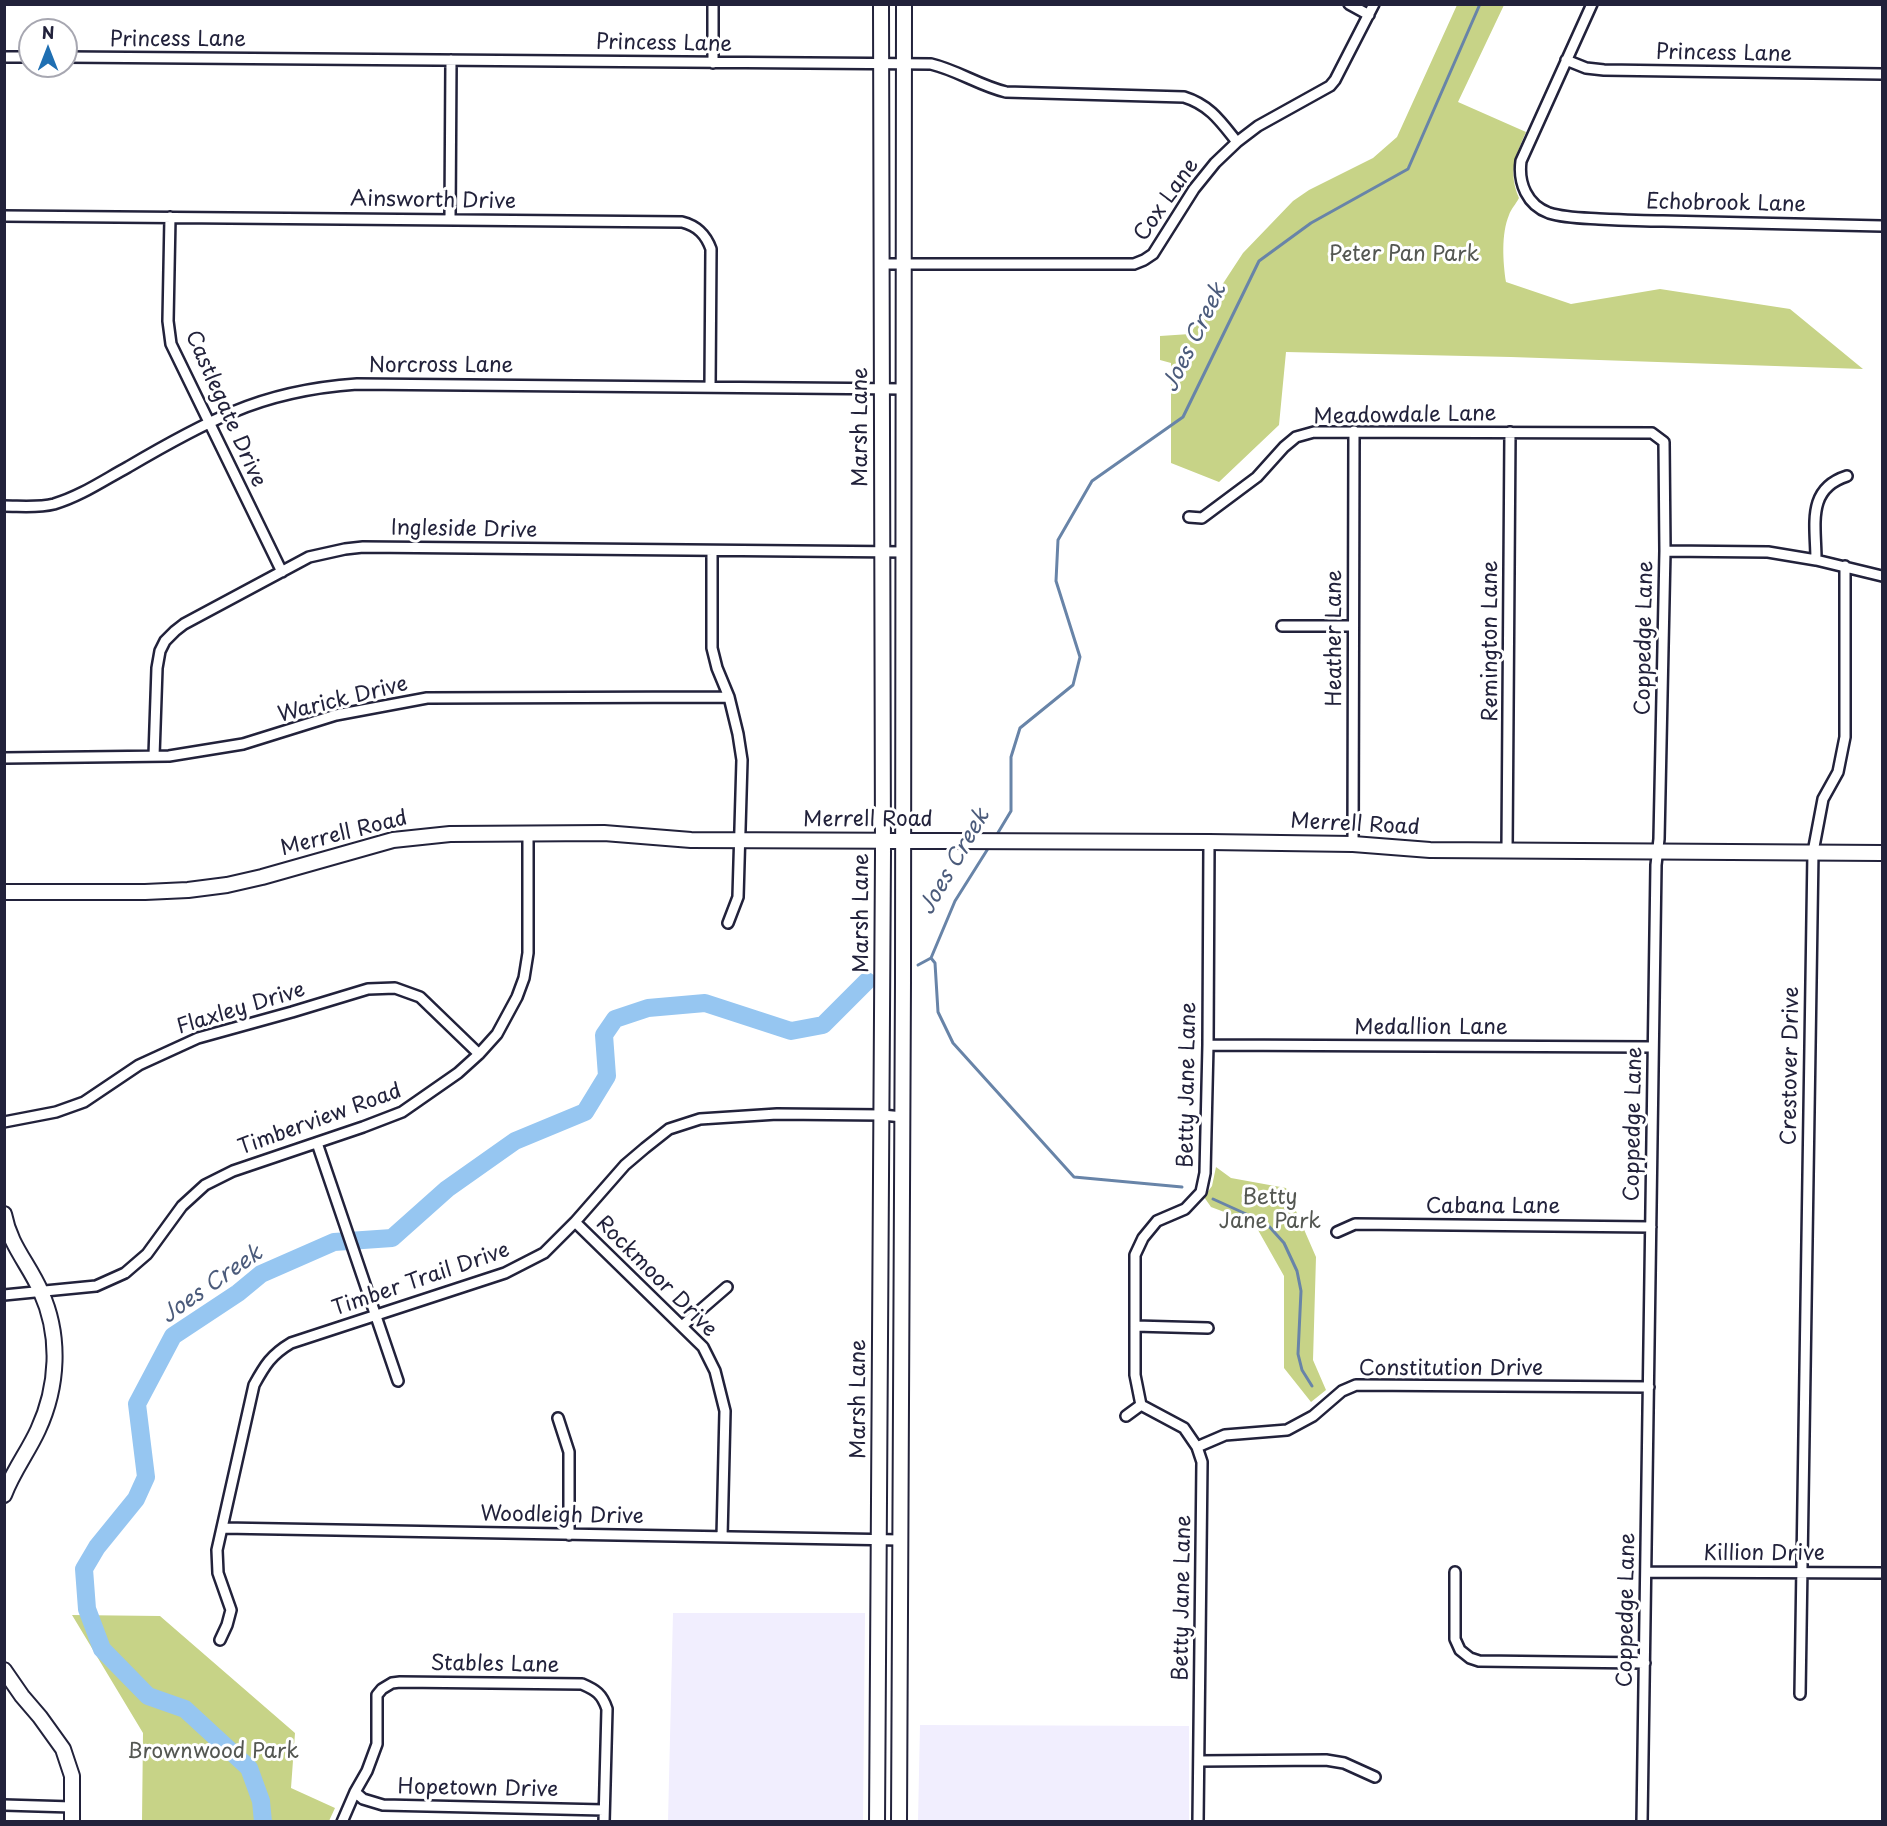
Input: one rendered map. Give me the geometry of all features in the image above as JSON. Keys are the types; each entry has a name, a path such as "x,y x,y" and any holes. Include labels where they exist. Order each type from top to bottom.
{"main road":[{"name":"Marsh Lane","path":"877,1821 884,841 881,4"},
{"name":"Marsh Lane","path":"898,1821 904,841 904,4"},
{"name":"Merrell Road","path":"4,892 145,892 227,885 393,840 450,834 604,833 692,840 1209,842 1353,844 1430,850 1882,853"},
{"path":"4,1214 15,1248 41,1292 52,1322 55,1355 54,1378 48,1406 4,1495"},
{"path":"880,1335 901,1335"},
{"path":"4,1670 63,1749 72,1776 72,1821"},
{"path":"877,1722 899,1722"}],"street":[{"path":"713,4 713,63"},
{"path":"1349,4 1369,15"},
{"name":"Cox Lane","path":"882,264 1134,264 1144,260 1159,247 1194,189 1215,163 1237,142 1258,126 1330,86 1374,4"},
{"name":"Echobrook Lane","path":"1592,4 1523,155 1520,168 1523,188 1535,205 1548,212 1569,217 1643,221 1882,225"},
{"name":"Princess Lane","path":"78,57 931,64 945,67 995,90 1006,92 1184,97 1198,101 1208,109 1237,142"},
{"path":"450,219 451,60"},
{"name":"Princess Lane","path":"1566,60 1587,68 1604,70 1882,74"},
{"name":"Ainsworth Drive","path":"4,216 682,222 699,230 707,238 711,249 710,387"},
{"name":"Castlegate Drive","path":"170,217 168,321 171,345 282,572"},
{"name":"Norcross Lane","path":"4,506 33,507 74,497 233,412 274,397 319,387 357,384 904,388"},
{"name":"Heather Lane","path":"1353,844 1354,431"},
{"name":"Meadowdale Lane","path":"1189,517 1202,518 1257,477 1296,437 1314,432 1652,433"},
{"name":"Remington Lane","path":"1507,850 1510,432"},
{"name":"Coppedge Lane","path":"1642,1821 1656,865 1665,551 1664,442 1652,433"},
{"path":"1816,560 1817,501 1826,487 1847,476"},
{"name":"Ingleside Drive","path":"154,756 158,668 160,651 165,641 184,624 309,557 363,547 904,552"},
{"path":"712,551 712,648 729,698 742,760 738,897 728,923"},
{"path":"1665,551 1768,552 1845,566 1882,576"},
{"name":"Crestover Drive","path":"1800,1694 1813,852 1823,799 1838,772 1845,737 1845,566"},
{"path":"1282,626 1353,626"},
{"name":"Warick Drive","path":"4,758 169,756 243,744 336,715 428,698 729,698"},
{"name":"Timberview Road","path":"4,1295 96,1286 125,1273 147,1254 182,1206 205,1185 233,1171 402,1112 450,1079 479,1054 497,1034 517,998 524,978 528,953 528,834"},
{"name":"Betty Jane Lane","path":"1198,1821 1202,1462 1197,1447 1184,1428 1141,1405 1135,1375 1135,1255 1143,1238 1157,1221 1185,1209 1201,1192 1205,1173 1209,842"},
{"name":"Flaxley Drive","path":"4,1122 56,1112 84,1102 139,1065 198,1038 368,989 395,988 420,997 479,1054"},
{"name":"Medallion Lane","path":"1208,1045 1653,1047"},
{"name":"Timber Trail Drive","path":"220,1640 231,1610 218,1573 217,1551 254,1385 265,1364 275,1353 291,1343 506,1273 544,1253 575,1222 625,1165 669,1129 700,1119 777,1114 882,1114 903,1117"},
{"path":"317,1143 398,1381"},
{"name":"Rockmoor Drive","path":"575,1222 703,1347 715,1371 724,1411 722,1537"},
{"name":"Cabana Lane","path":"1337,1232 1355,1224 1651,1227"},
{"path":"682,1326 727,1287"},
{"path":"1135,1326 1208,1328"},
{"name":"Constitution Drive","path":"1197,1447 1225,1435 1287,1430 1313,1416 1342,1390 1356,1385 1649,1387"},
{"path":"1126,1416 1141,1405"},
{"path":"558,1418 569,1452 569,1534"},
{"name":"Woodleigh Drive","path":"223,1528 900,1540"},
{"path":"1455,1572 1455,1639 1460,1650 1470,1658 1479,1661 1645,1664"},
{"name":"Killion Drive","path":"1646,1572 1882,1573"},
{"name":"Stables Lane","path":"355,1792 367,1771 377,1744 377,1695 392,1683 582,1684 597,1691 603,1698 607,1709 604,1810"},
{"path":"1199,1761 1326,1760 1344,1763 1375,1777"},
{"path":"342,1821 355,1792"},
{"name":"Hopetown Drive","path":"355,1792 363,1799 382,1805 604,1810"},
{"path":"4,1804 72,1807"},
{"path":"604,1810 604,1821"}],"shaded area":[{"path":"673,1613 865,1613 863,1821 668,1821"},
{"path":"920,1725 1189,1726 1189,1821 918,1821"}],"green space":[{"name":"Peter Pan Park","path":"1457,5 1504,5 1458,102 1526,132 1513,172 1519,198 1506,223 1504,257 1506,282 1571,304 1660,289 1790,309 1863,369 1286,352 1279,425 1219,482 1171,463 1171,363 1160,360 1160,336 1190,334 1243,253 1293,201 1309,190 1373,158 1397,137"},
{"name":"Betty Jane Park","path":"1216,1167 1231,1178 1286,1188 1316,1257 1313,1360 1326,1390 1311,1402 1284,1368 1284,1276 1258,1230 1235,1216 1211,1207 1204,1197 1212,1186"},
{"name":"Brownwood Park","path":"72,1615 160,1616 295,1733 291,1788 335,1808 329,1821 142,1821 143,1733"}],"waterway":[{"name":"Joes Creek","path":"996,836 1011,811 1011,757 1020,728 1073,685 1080,657 1056,581 1058,540 1092,481 1183,417 1259,261 1311,223 1408,169 1480,4"},
{"name":"Joes Creek","path":"918,965 931,958 955,901 989,847"},
{"path":"931,958 935,963 938,1012 953,1043 1074,1177 1182,1187"},
{"name":"Joes Creek","path":"263,1822 261,1801 249,1768 185,1709 148,1696 102,1649 87,1609 84,1569 97,1547 136,1499 146,1477 137,1404 173,1336 238,1293 261,1274 334,1242 392,1238 447,1189 515,1141 585,1112 607,1076 604,1035 615,1019 648,1008 705,1003 791,1031 823,1025 867,981"},
{"path":"1213,1199 1266,1223 1284,1243 1297,1271 1301,1291 1298,1354 1302,1370 1312,1386"}]}
